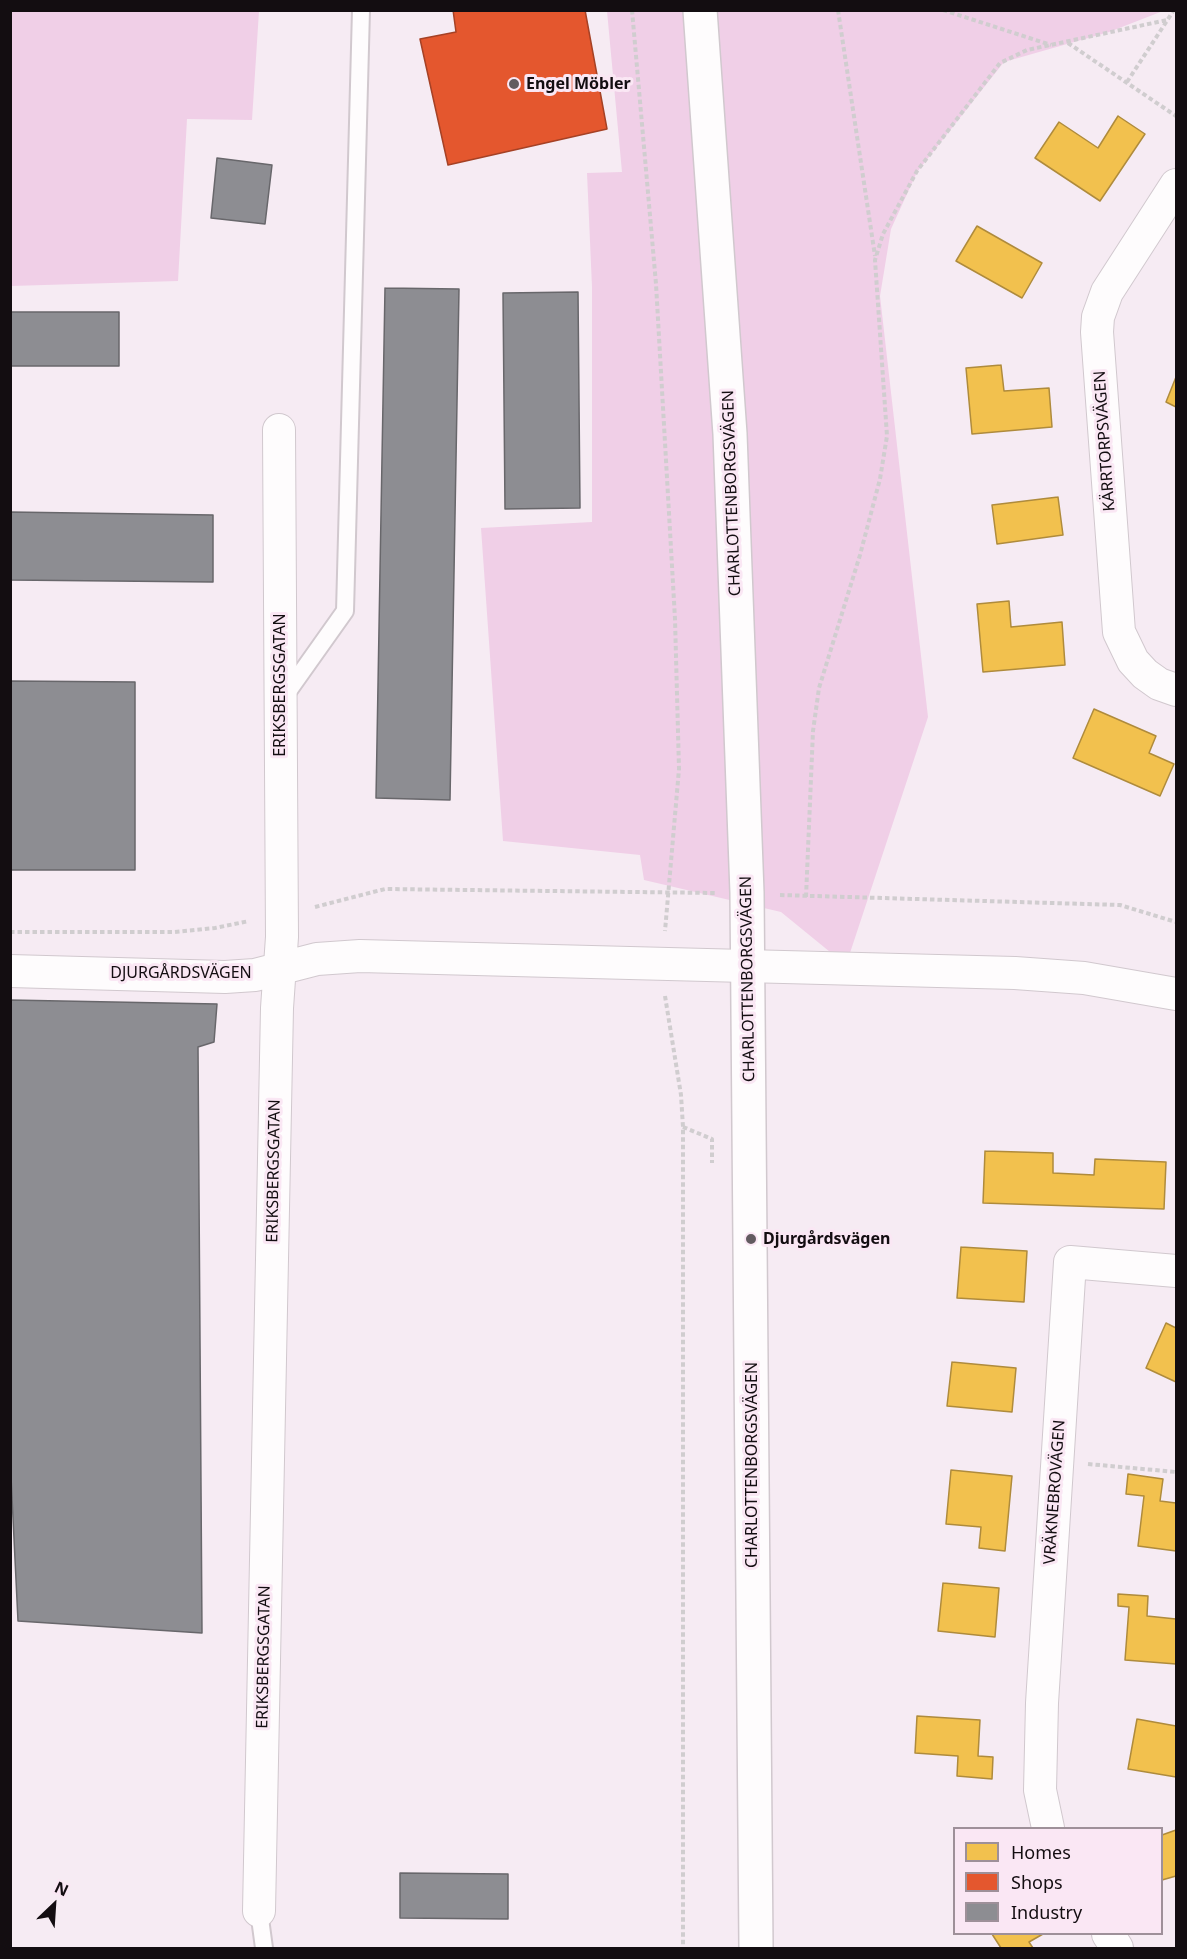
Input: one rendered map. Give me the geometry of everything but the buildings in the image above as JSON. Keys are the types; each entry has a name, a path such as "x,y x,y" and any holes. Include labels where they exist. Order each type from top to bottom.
{"main road":[{"name":"CHARLOTTENBORGSVÄGEN","path":"700,10 730,434 748,964 756,1948"}],"street":[{"name":"KÄRRTORPSVÄGEN","path":"1176,185 1107,292 1100,310 1097,332 1119,632 1133,661 1145,674 1159,684 1176,690"},
{"name":"ERIKSBERGSGATAN","path":"259,1911 277,1020 282,913 279,430"},
{"name":"DJURGÅRDSVÄGEN","path":"10,971 225,977 255,975 317,959 360,956 748,964 1015,973 1084,978 1176,994"},
{"name":"VRÄKNEBROVÄGEN","path":"1048,1827 1040,1790 1040,1752 1070,1262 1176,1271"},
{"path":"1109,1935 1117,1948"}],"lane":[{"path":"280,703 345,611 362,10"},
{"path":"259,1911 264,1948"}],"path":[{"path":"632,10 656,284 675,619 680,770 668,891 664,993 681,1095 683,1127 683,1948"},
{"path":"838,10 875,260 887,436 880,479 860,555 819,688 813,731 806,897 1120,905 1176,922"},
{"path":"943,10 1052,45"},
{"path":"1127,82 1174,10"},
{"path":"875,260 883,234 917,171 979,86 1000,63 1027,50 1167,20"},
{"path":"1067,43 1176,116"},
{"path":"10,932 175,932 215,928 385,889 668,891"},
{"path":"683,1127 712,1139 712,1163"},
{"path":"1057,1461 1176,1472"}],"shaded area":[{"path":"10,11 259,11 252,120 187,119 178,281 11,286"},
{"path":"607,11 1163,11 1109,32 1004,62 917,172 891,229 880,296 928,717 846,965 781,912 644,880 640,855 503,841 481,528 592,522 592,287 587,173 622,172"}],"place":[{"name":"Engel Möbler","path":"514,84"},
{"name":"Djurgårdsvägen","path":"751,1239"}]}
